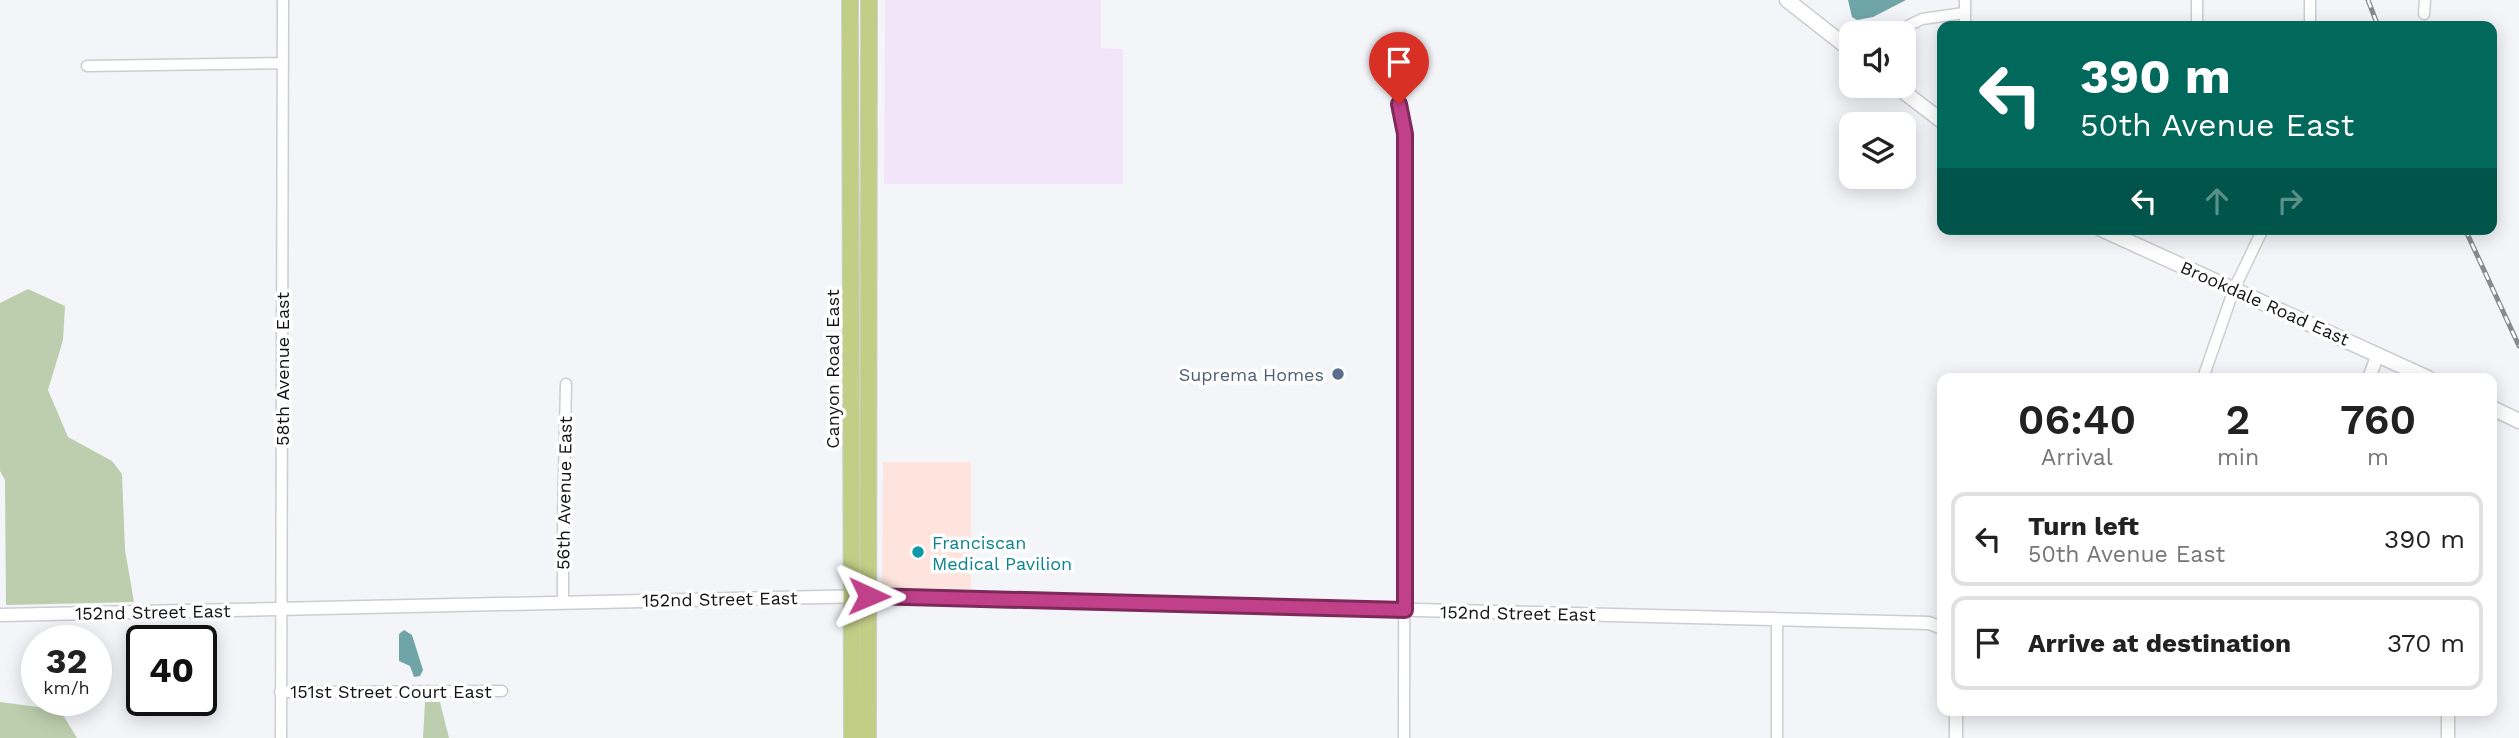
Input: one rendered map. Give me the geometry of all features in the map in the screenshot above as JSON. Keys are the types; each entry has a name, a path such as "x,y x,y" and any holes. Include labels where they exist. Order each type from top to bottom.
{"main road":[{"name":"Canyon Road East","path":"850,0 861,596 868,738"},
{"name":"Canyon Road East","path":"852,738 861,596 869,0"},
{"path":"1787,0 1839,41"},
{"path":"1912,98 1937,117"},
{"name":"Brookdale Road East","path":"2114,235 2418,373"},
{"path":"2497,410 2519,421"}],"street":[{"name":"58th Avenue East","path":"281,738 283,0"},
{"path":"1965,0 1965,21"},
{"path":"2197,0 2197,21"},
{"path":"2310,0 2310,21"},
{"path":"2424,14 2425,0"},
{"path":"1916,22 1964,13"},
{"path":"1398,46 1399,104 1405,134 1404,738"},
{"path":"87,66 282,63"},
{"path":"2205,373 2234,289 2260,235"},
{"path":"2371,373 2378,354"},
{"name":"56th Avenue East","path":"564,603 566,384"},
{"name":"152nd Street East","path":"0,615 861,596 1929,623 1937,626"},
{"path":"1777,620 1777,738"},
{"name":"151st Street Court East","path":"281,692 502,691"},
{"path":"1956,716 1956,738"},
{"path":"2448,716 2448,738"}],"shaded area":[{"path":"885,0 1101,0 1101,48 1123,49 1123,184 884,184"},
{"path":"883,462 971,462 971,589 882,587"}],"green space":[{"path":"28,289 65,306 63,340 48,390 68,437 112,461 122,474 125,550 134,602 6,605 5,480 0,471 0,303"},
{"path":"0,702 21,705 21,716 64,716 77,738 0,738"},
{"path":"425,702 440,702 449,738 423,738"}],"water":[{"path":"1848,0 1906,0 1873,17 1857,20 1852,17"},
{"path":"404,630 412,635 423,670 420,676 414,677 410,666 399,661 399,634"}],"railway":[{"path":"2368,0 2376,21"},
{"path":"2468,235 2519,346"}],"place":[{"name":"Suprema Homes","path":"1338,374"},
{"name":"Franciscan Medical Pavilion","path":"918,552"}],"route":[{"path":"869,596 1405,610 1405,134 1399,104"}]}
